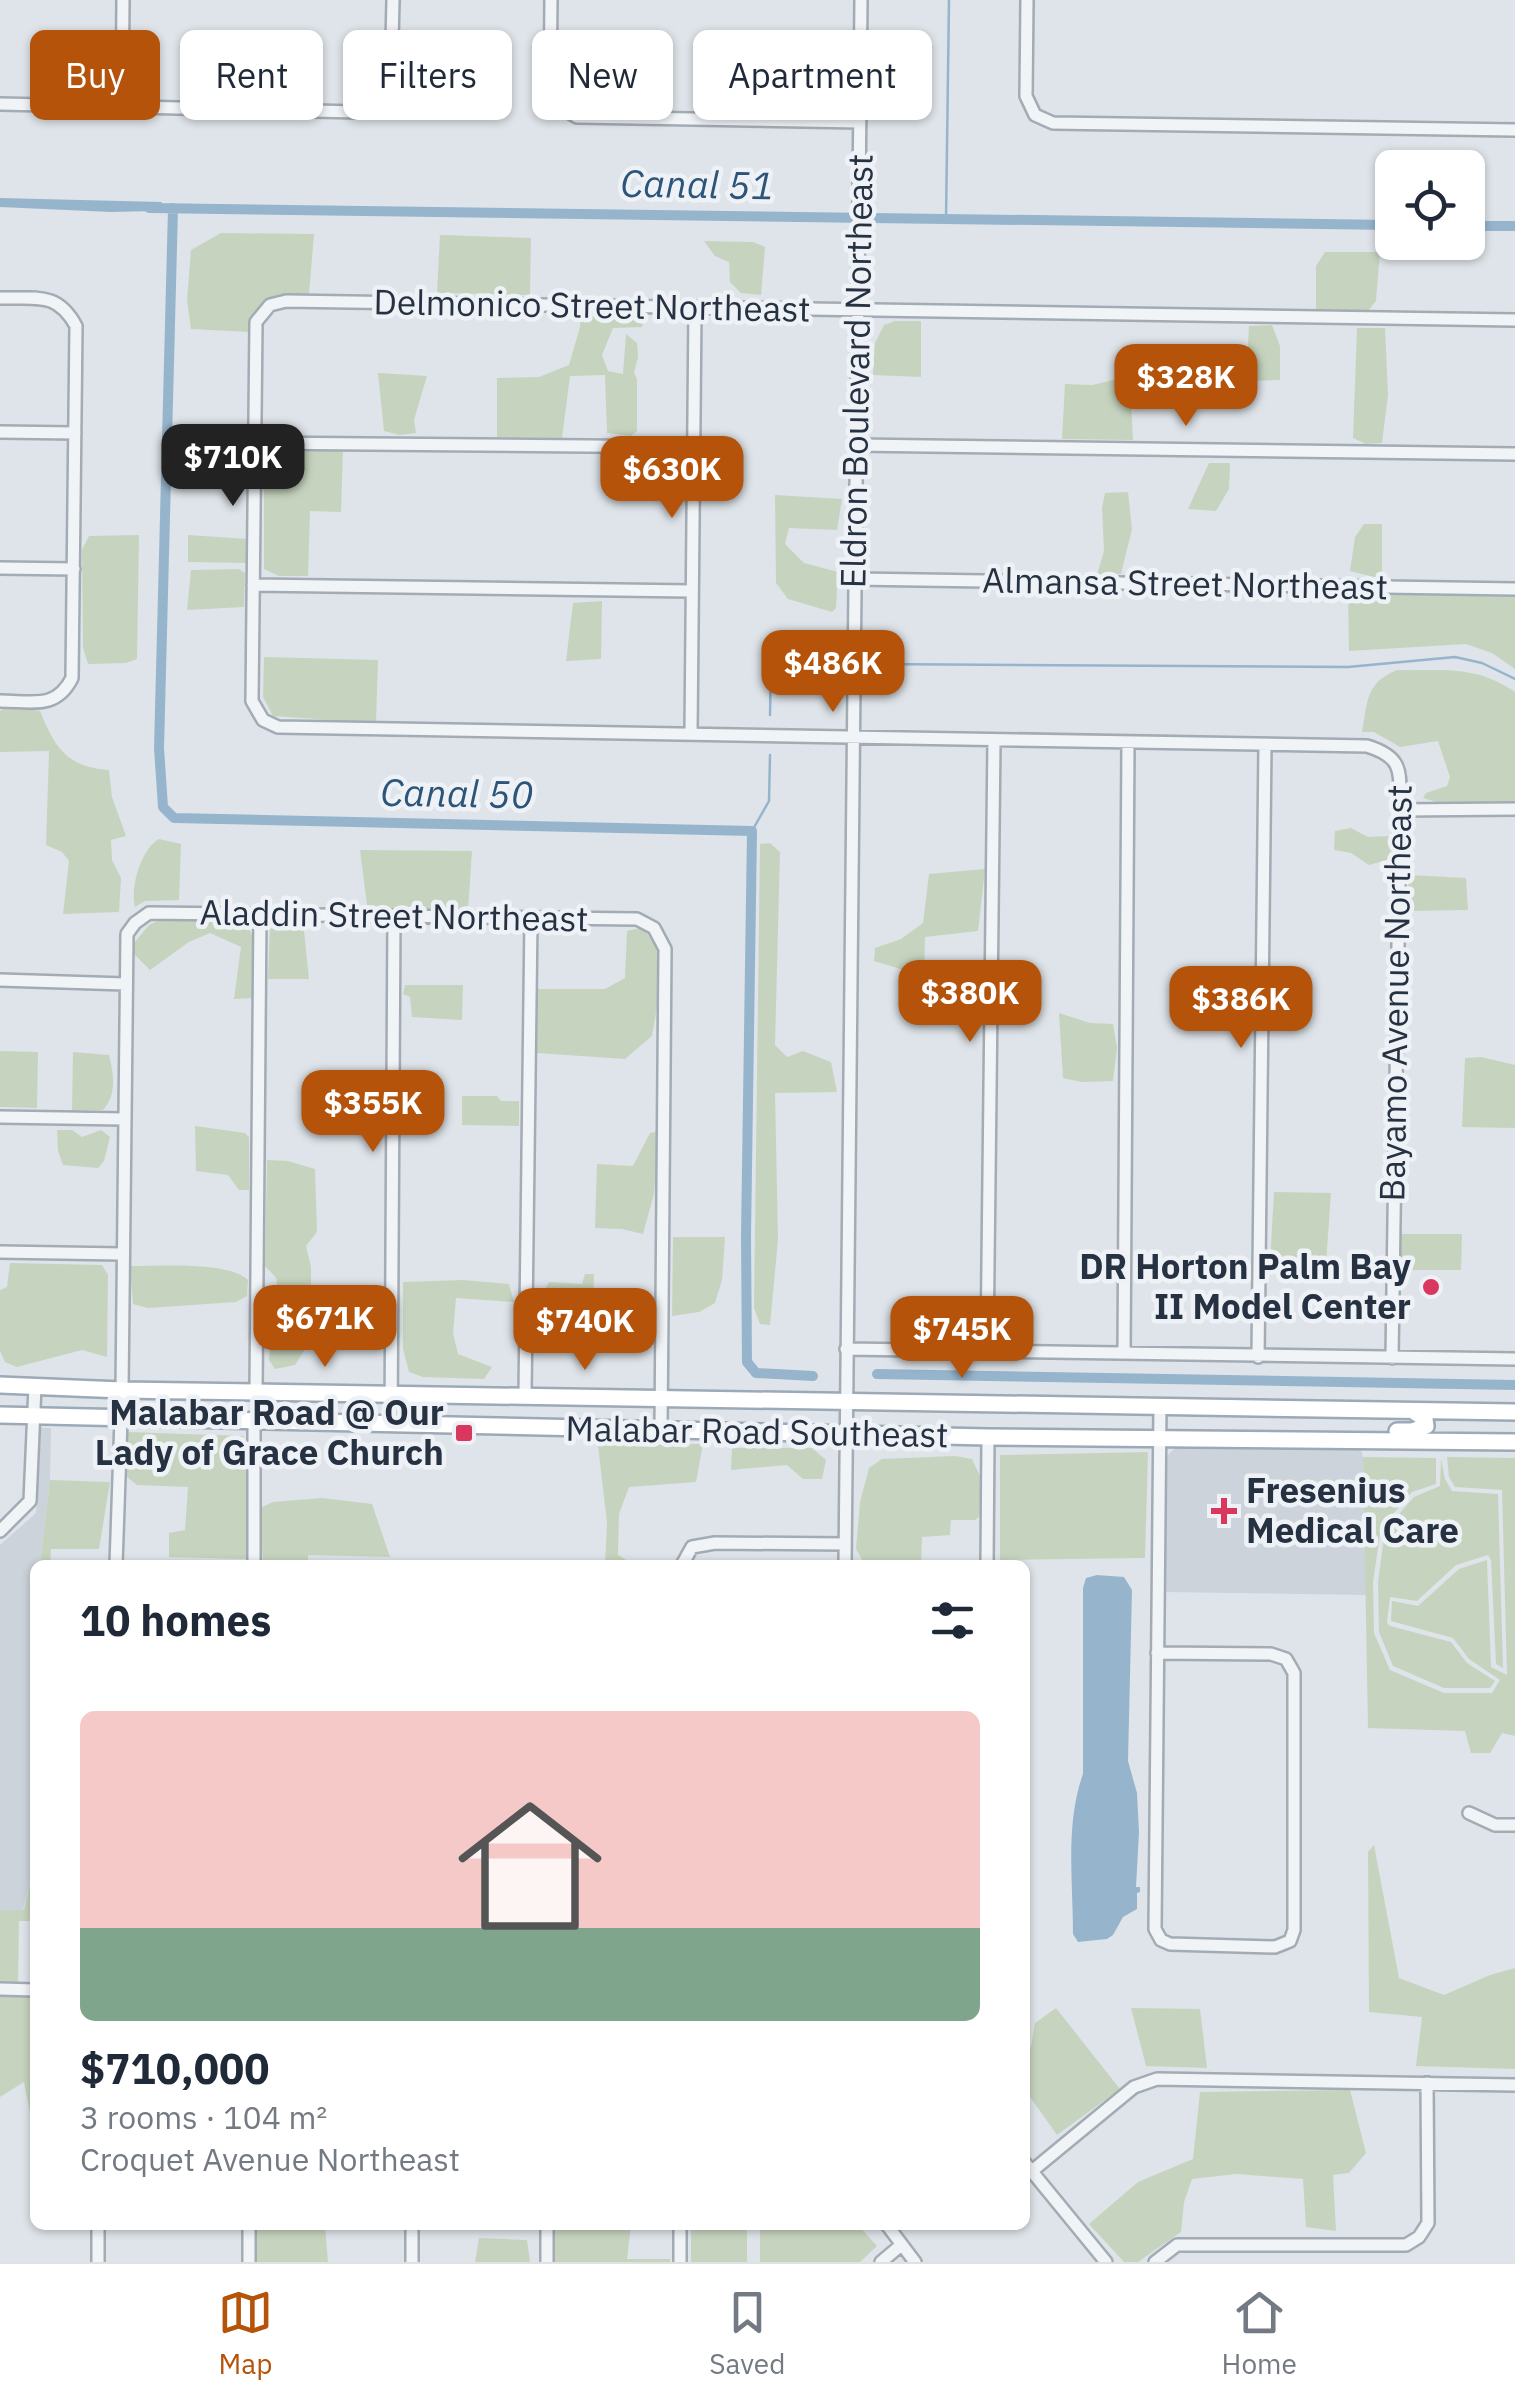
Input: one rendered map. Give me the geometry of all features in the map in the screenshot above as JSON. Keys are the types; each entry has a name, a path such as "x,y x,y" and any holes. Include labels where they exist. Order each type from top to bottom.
{"main road":[{"name":"Malabar Road Southeast","path":"0,1385 1515,1415"},
{"path":"1310,1440 1336,1430 1412,1431 1426,1426 1425,1419 1410,1410"},
{"name":"Malabar Road Southeast","path":"0,1415 988,1436 1515,1442"},
{"path":"1481,1440 1455,1432 1454,1424 1465,1418 1515,1415"}],"street":[{"path":"123,0 123,30"},
{"path":"160,107 360,112 382,102 391,84 392,0"},
{"path":"550,0 550,92 558,106 577,117 860,122"},
{"name":"Eldron Boulevard Northeast","path":"845,1560 861,0"},
{"path":"1027,0 1029,106 1035,115 1053,124 1515,130"},
{"path":"0,104 30,104"},
{"path":"0,298 50,299 66,308 76,326 72,678 63,695 51,701 0,701"},
{"name":"Delmonico Street Northeast","path":"254,443 256,322 270,306 286,301 1515,320"},
{"path":"691,733 695,308"},
{"path":"0,432 75,433"},
{"path":"694,447 254,443 252,701 262,720 278,726 1265,745 1258,1356"},
{"path":"856,445 1515,454"},
{"path":"0,568 74,569"},
{"name":"Almansa Street Northeast","path":"854,579 1515,588"},
{"path":"253,584 691,591"},
{"path":"987,1351 994,740"},
{"path":"1124,1353 1128,742"},
{"name":"Bayamo Avenue Northeast","path":"1265,745 1366,746 1388,752 1399,766 1392,1358"},
{"path":"1400,810 1515,810"},
{"path":"256,1391 260,912"},
{"name":"Aladdin Street Northeast","path":"125,984 127,934 149,914 260,912 637,920 654,928 665,949 661,1397"},
{"path":"391,1424 394,916"},
{"path":"526,1394 530,918"},
{"path":"0,980 125,984 122,1390 116,1560"},
{"path":"0,1117 124,1120"},
{"path":"0,1252 121,1254"},
{"path":"846,1348 1515,1359"},
{"path":"0,1532 30,1500 36,1386"},
{"path":"660,1429 661,1397"},
{"path":"1157,1654 1271,1654 1286,1660 1294,1673 1294,1930 1290,1941 1275,1946 1170,1944 1161,1940 1155,1928 1157,1654 1160,1406"},
{"path":"254,1422 254,1560"},
{"path":"987,1560 988,1436"},
{"path":"685,1560 692,1548 715,1542 845,1544"},
{"path":"1469,1813 1495,1825 1515,1825"},
{"path":"0,1989 30,1990"},
{"path":"1030,2166 1134,2087 1157,2079 1515,2085"},
{"path":"1155,2262 1176,2245 1406,2245 1419,2238 1428,2222 1427,2084"},
{"path":"1030,2168 1106,2262"},
{"path":"98,2230 98,2262"},
{"path":"249,2230 249,2262"},
{"path":"412,2230 412,2262"},
{"path":"547,2230 547,2262"},
{"path":"680,2230 680,2262"},
{"path":"890,2230 915,2262"},
{"path":"881,2262 900,2246"}],"shaded area":[{"path":"41,1428 51,1428 50,1480 41,1560 30,1560 30,1881 23,1910 0,1910 0,1545 36,1513"},
{"path":"1180,1443 1359,1444 1363,1457 1367,1595 1163,1592 1164,1459"}],"green space":[{"path":"221,233 314,234 309,295 271,301 260,312 251,332 191,329 187,300 191,250"},
{"path":"440,235 531,238 530,295 437,293"},
{"path":"704,241 753,242 765,247 761,295 741,293 730,282 729,262 715,256"},
{"path":"1325,252 1375,252 1375,260 1379,260 1376,301 1368,311 1316,309 1316,266"},
{"path":"645,315 642,327 613,328 602,355 608,371 623,374 626,334 637,343 637,431 631,436 607,433 605,375 570,376 562,438 497,437 497,378 539,377 569,365 580,316"},
{"path":"921,321 921,377 873,375 875,343 884,325"},
{"path":"1272,325 1280,346 1280,380 1246,381 1249,326"},
{"path":"1357,328 1385,328 1388,395 1382,443 1366,444 1353,438"},
{"path":"378,373 427,376 414,420 416,433 384,431"},
{"path":"1130,380 1133,440 1062,439 1065,384 1092,385"},
{"path":"343,449 341,512 310,511 308,576 279,576 264,569 264,461 269,455"},
{"path":"1209,463 1230,463 1229,489 1216,511 1188,509"},
{"path":"1128,492 1132,529 1121,574 1097,575 1104,551 1105,493"},
{"path":"775,495 842,499 837,530 789,528 785,544 804,563 838,572 836,608 832,612 788,599 776,583"},
{"path":"1364,524 1382,524 1382,579 1350,571 1355,537"},
{"path":"139,535 137,659 88,664 83,648 82,550 89,536"},
{"path":"188,535 248,539 247,563 188,562"},
{"path":"239,569 245,573 244,607 187,610 191,570"},
{"path":"1348,592 1515,597 1515,669 1492,653 1466,644 1349,651"},
{"path":"602,601 601,659 566,661 573,603"},
{"path":"264,657 378,660 376,723 273,716 263,697"},
{"path":"1397,670 1473,673 1515,692 1515,801 1440,803 1423,798 1426,793 1447,786 1450,777 1438,741 1400,747 1374,732 1362,732 1373,687"},
{"path":"0,711 40,711 64,753 83,765 109,770 112,797 126,836 111,840 112,860 121,878 119,912 63,914 69,861 62,852 46,845 49,751 0,752"},
{"path":"1351,828 1368,837 1391,836 1390,859 1369,865 1351,853 1334,850 1335,831"},
{"path":"159,839 181,844 179,900 145,901 135,907 138,869"},
{"path":"770,843 780,852 775,1045 787,1057 803,1051 831,1062 837,1092 775,1093 778,1240 770,1325 760,1324 754,1308 760,844"},
{"path":"360,850 472,851 468,910 383,909 367,905"},
{"path":"985,869 978,931 925,937 924,976 874,961 875,948 901,939 923,923 929,874"},
{"path":"1408,875 1466,878 1468,910 1409,911"},
{"path":"168,916 247,923 255,943 254,998 234,999 241,947 210,933 189,942 150,970 129,949 149,925"},
{"path":"303,921 309,979 268,979 270,928 279,923"},
{"path":"640,928 650,937 659,963 652,1036 625,1059 537,1053 536,989 605,989 625,978 627,931"},
{"path":"405,985 463,985 462,1020 412,1017 410,997 403,994"},
{"path":"1059,1013 1090,1023 1113,1024 1117,1048 1113,1081 1063,1078"},
{"path":"0,1051 38,1052 37,1108 0,1107"},
{"path":"73,1052 109,1055 113,1084 103,1110 72,1111"},
{"path":"1481,1057 1515,1065 1515,1128 1462,1127 1465,1058"},
{"path":"345,1094 386,1113 383,1127 325,1125 330,1111"},
{"path":"462,1096 497,1096 501,1101 519,1101 519,1126 462,1125"},
{"path":"195,1126 245,1133 249,1137 249,1190 239,1190 228,1175 196,1171"},
{"path":"57,1130 72,1130 82,1137 101,1130 110,1137 104,1161 98,1168 63,1165"},
{"path":"659,1131 654,1194 643,1234 595,1228 597,1164 633,1166 650,1133"},
{"path":"267,1160 315,1169 317,1232 306,1246 311,1267 311,1339 295,1365 275,1369 269,1360 277,1279 265,1266"},
{"path":"1274,1192 1331,1193 1326,1264 1270,1263"},
{"path":"1400,1234 1462,1234 1461,1270 1400,1270"},
{"path":"673,1237 725,1237 722,1280 715,1303 699,1312 672,1316"},
{"path":"10,1263 102,1265 108,1275 107,1357 82,1350 17,1367 5,1362 0,1351 0,1290 7,1287"},
{"path":"130,1266 226,1270 248,1280 247,1296 236,1302 148,1308 133,1304"},
{"path":"585,1274 594,1274 593,1309 560,1307 547,1301 543,1293 549,1282 582,1284"},
{"path":"463,1280 509,1284 514,1302 456,1298 453,1333 458,1354 492,1367 484,1379 423,1377 409,1372 403,1349 403,1282"},
{"path":"344,1307 375,1311 383,1328 375,1341 322,1340 323,1310"},
{"path":"127,1432 243,1436 247,1449 248,1559 169,1557 169,1533 185,1530 188,1487 137,1485 127,1477"},
{"path":"703,1444 696,1482 629,1487 619,1514 618,1555 626,1560 605,1560 607,1523 598,1445"},
{"path":"732,1448 812,1448 826,1460 822,1479 803,1479 787,1465 731,1470"},
{"path":"1148,1452 1145,1558 1000,1560 1000,1455"},
{"path":"1363,1457 1436,1458 1436,1484 1412,1492 1381,1528 1373,1582 1374,1633 1390,1670 1444,1693 1492,1693 1500,1680 1469,1659 1453,1638 1391,1621 1392,1601 1418,1606 1459,1569 1487,1560 1491,1667 1507,1675 1502,1490 1455,1487 1449,1477 1447,1457 1515,1458 1515,1736 1502,1733 1490,1753 1471,1753 1465,1731 1368,1728"},
{"path":"882,1459 972,1459 983,1482 979,1517 951,1520 950,1535 922,1537 921,1560 862,1560 856,1549 860,1502 869,1468"},
{"path":"1441,1459 1452,1491 1498,1494 1503,1668 1496,1664 1488,1555 1456,1565 1417,1601 1390,1597 1387,1623 1451,1642 1467,1663 1495,1681 1490,1688 1444,1688 1393,1666 1379,1632 1378,1582 1385,1530 1414,1497 1440,1486"},
{"path":"50,1480 110,1482 99,1549 51,1549 50,1560 41,1560"},
{"path":"322,1498 372,1504 390,1557 308,1555 308,1560 263,1560 260,1508 273,1502"},
{"path":"1374,1845 1399,1978 1444,1995 1515,1968 1515,2069 1416,2066 1422,2017 1369,2012 1368,1852"},
{"path":"30,1883 30,1921 19,1921 18,1982 0,1981 0,1910 24,1910"},
{"path":"0,1994 30,1994 30,2114 24,2082 0,2097"},
{"path":"1056,2008 1120,2089 1057,2135 1030,2097 1030,2047 1035,2023"},
{"path":"1131,2008 1200,2009 1207,2068 1146,2066"},
{"path":"1350,2090 1366,2153 1349,2173 1333,2175 1336,2231 1306,2227 1303,2179 1236,2174 1192,2179 1184,2202 1181,2232 1138,2262 1124,2262 1089,2224 1138,2182 1193,2159 1200,2092"},
{"path":"255,2230 325,2230 328,2262 255,2262"},
{"path":"552,2230 630,2230 627,2259 670,2259 670,2262 554,2262"},
{"path":"691,2230 747,2230 747,2262 691,2262"},
{"path":"760,2230 863,2230 877,2246 860,2262 760,2262"},
{"path":"479,2238 527,2240 530,2262 475,2262"}],"water":[{"path":"0,198 162,202 157,211 111,212 0,207"},
{"path":"1124,1577 1132,1590 1128,1761 1137,1793 1136,1887 1140,1887 1140,1892 1137,1909 1123,1917 1113,1935 1078,1942 1073,1934 1071,1853 1077,1793 1083,1774 1083,1588 1086,1578"}],"waterway":[{"path":"946,219 949,0"},
{"name":"Canal 51","path":"149,208 1375,225"},
{"name":"Canal 50","path":"173,208 159,748 163,807 174,818 752,831 747,1362 756,1373 813,1376"},
{"name":"Canal 51","path":"1485,226 1515,226"},
{"path":"873,664 1348,667 1455,657 1482,663 1515,679"},
{"path":"770,715 771,663 832,665"},
{"path":"752,831 769,801 770,755"},
{"name":"Canal 50","path":"877,1374 1515,1385"}],"place":[{"name":"DR Horton Palm Bay II Model Center","path":"1431,1287"},
{"name":"Malabar Road @ Our Lady of Grace Church","path":"464,1433"},
{"name":"Fresenius Medical Care","path":"1224,1511"}]}
